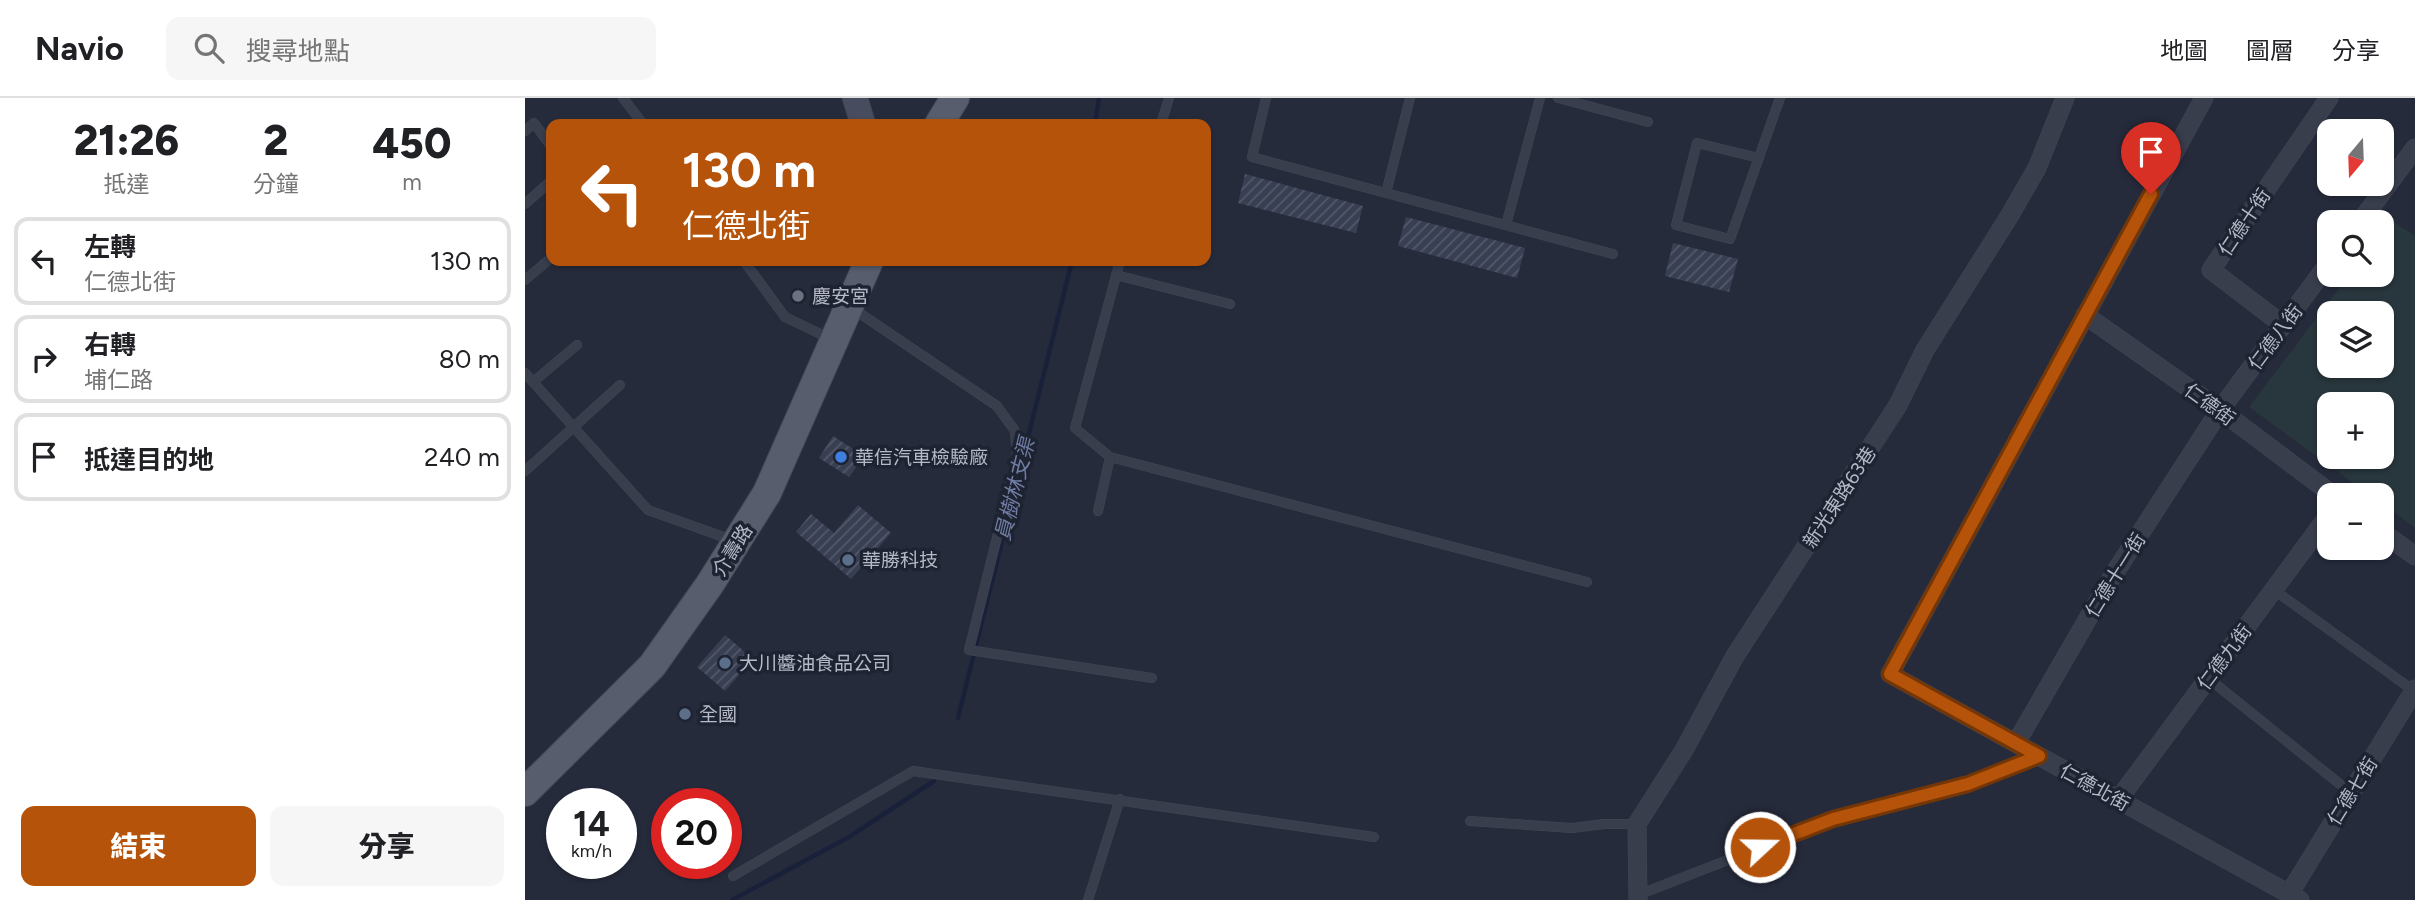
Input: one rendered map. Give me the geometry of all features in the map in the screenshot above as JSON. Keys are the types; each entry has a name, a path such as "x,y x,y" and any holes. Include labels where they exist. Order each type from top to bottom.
{"main road":[{"path":"921,119 933,98"},
{"path":"942,119 954,98"},
{"name":"介壽路","path":"842,303 851,266"},
{"name":"介壽路","path":"525,767 624,671 767,493 842,303 866,266"},
{"name":"介壽路","path":"525,792 652,666 710,584 729,539"}],"street":[{"path":"855,98 861,119"},
{"name":"新光東路63巷","path":"1637,824 1658,794 1735,656 1898,405 1925,350 2010,215 2036,168 2065,98"},
{"path":"2085,315 2204,98"},
{"name":"仁德十街","path":"2283,325 2211,270 2329,98"},
{"path":"2369,210 2415,148"},
{"name":"仁德八街","path":"2220,411 2317,279"},
{"name":"仁德街","path":"2085,315 2317,483"},
{"name":"仁德北街","path":"2085,315 1890,674 2295,897"},
{"name":"仁德十一街","path":"2016,743 2112,577 2220,411"},
{"name":"仁德九街","path":"2118,800 2317,531"},
{"path":"2394,541 2415,556"},
{"name":"仁德七街","path":"2295,897 2351,793 2414,690"},
{"path":"1637,824 1638,898"}],"lane":[{"path":"623,98 639,119"},
{"path":"1163,119 1169,98"},
{"path":"1266,98 1252,157 1613,254"},
{"path":"1386,193 1410,98"},
{"path":"1506,225 1540,98"},
{"path":"1558,98 1648,122"},
{"path":"1759,158 1697,143 1676,225 1731,239 1780,98"},
{"path":"525,131 534,123 546,139"},
{"path":"525,204 546,185"},
{"path":"525,280 546,262"},
{"path":"748,266 786,317 827,338"},
{"path":"1119,266 1075,428 1109,457 1587,582"},
{"path":"1116,275 1230,304"},
{"path":"842,303 997,406 1015,431 1017,457 969,650 1152,678"},
{"path":"533,382 577,345"},
{"path":"525,373 648,510 729,539"},
{"path":"525,471 620,385"},
{"path":"1098,511 1109,457"},
{"path":"2273,590 2414,690"},
{"path":"2208,678 2351,793"},
{"path":"1638,898 1833,819 1968,784 2039,756"},
{"path":"742,871 913,771 1374,837"},
{"path":"1088,900 1120,799"},
{"path":"1470,821 1571,828 1637,824"}],"shaded area":[{"path":"2394,222 2415,236 2415,528 2394,512 2394,483 2354,483 2334,469 2394,469 2394,392 2317,392 2317,456 2249,407 2317,317 2317,378 2394,378 2394,301 2329,301 2340,287 2394,287"}],"building":[{"path":"1245,174 1363,206 1356,233 1238,203"},
{"path":"1406,217 1525,248 1517,278 1398,246"},
{"path":"1673,243 1738,259 1729,292 1665,276"},
{"name":"華信汽車檢驗廠","path":"833,436 864,456 849,477 819,458"},
{"name":"華勝科技","path":"858,505 891,533 851,579 796,532 811,514 834,533"},
{"name":"大川醬油食品公司","path":"725,635 753,659 725,691 697,667"}],"waterway":[{"name":"員樹林支渠","path":"1096,119 1099,98"},
{"name":"員樹林支渠","path":"958,718 1071,266"},
{"name":"員樹林支渠","path":"732,900 849,837 934,781"}],"place":[{"name":"慶安宮","path":"798,296"},
{"name":"華信汽車檢驗廠","path":"841,457"},
{"name":"華勝科技","path":"848,560"},
{"name":"大川醬油食品公司","path":"725,663"},
{"name":"全國","path":"685,714"}],"route":[{"path":"1760,847 1833,819 1968,784 2039,756 1890,674 2151,194"}]}
